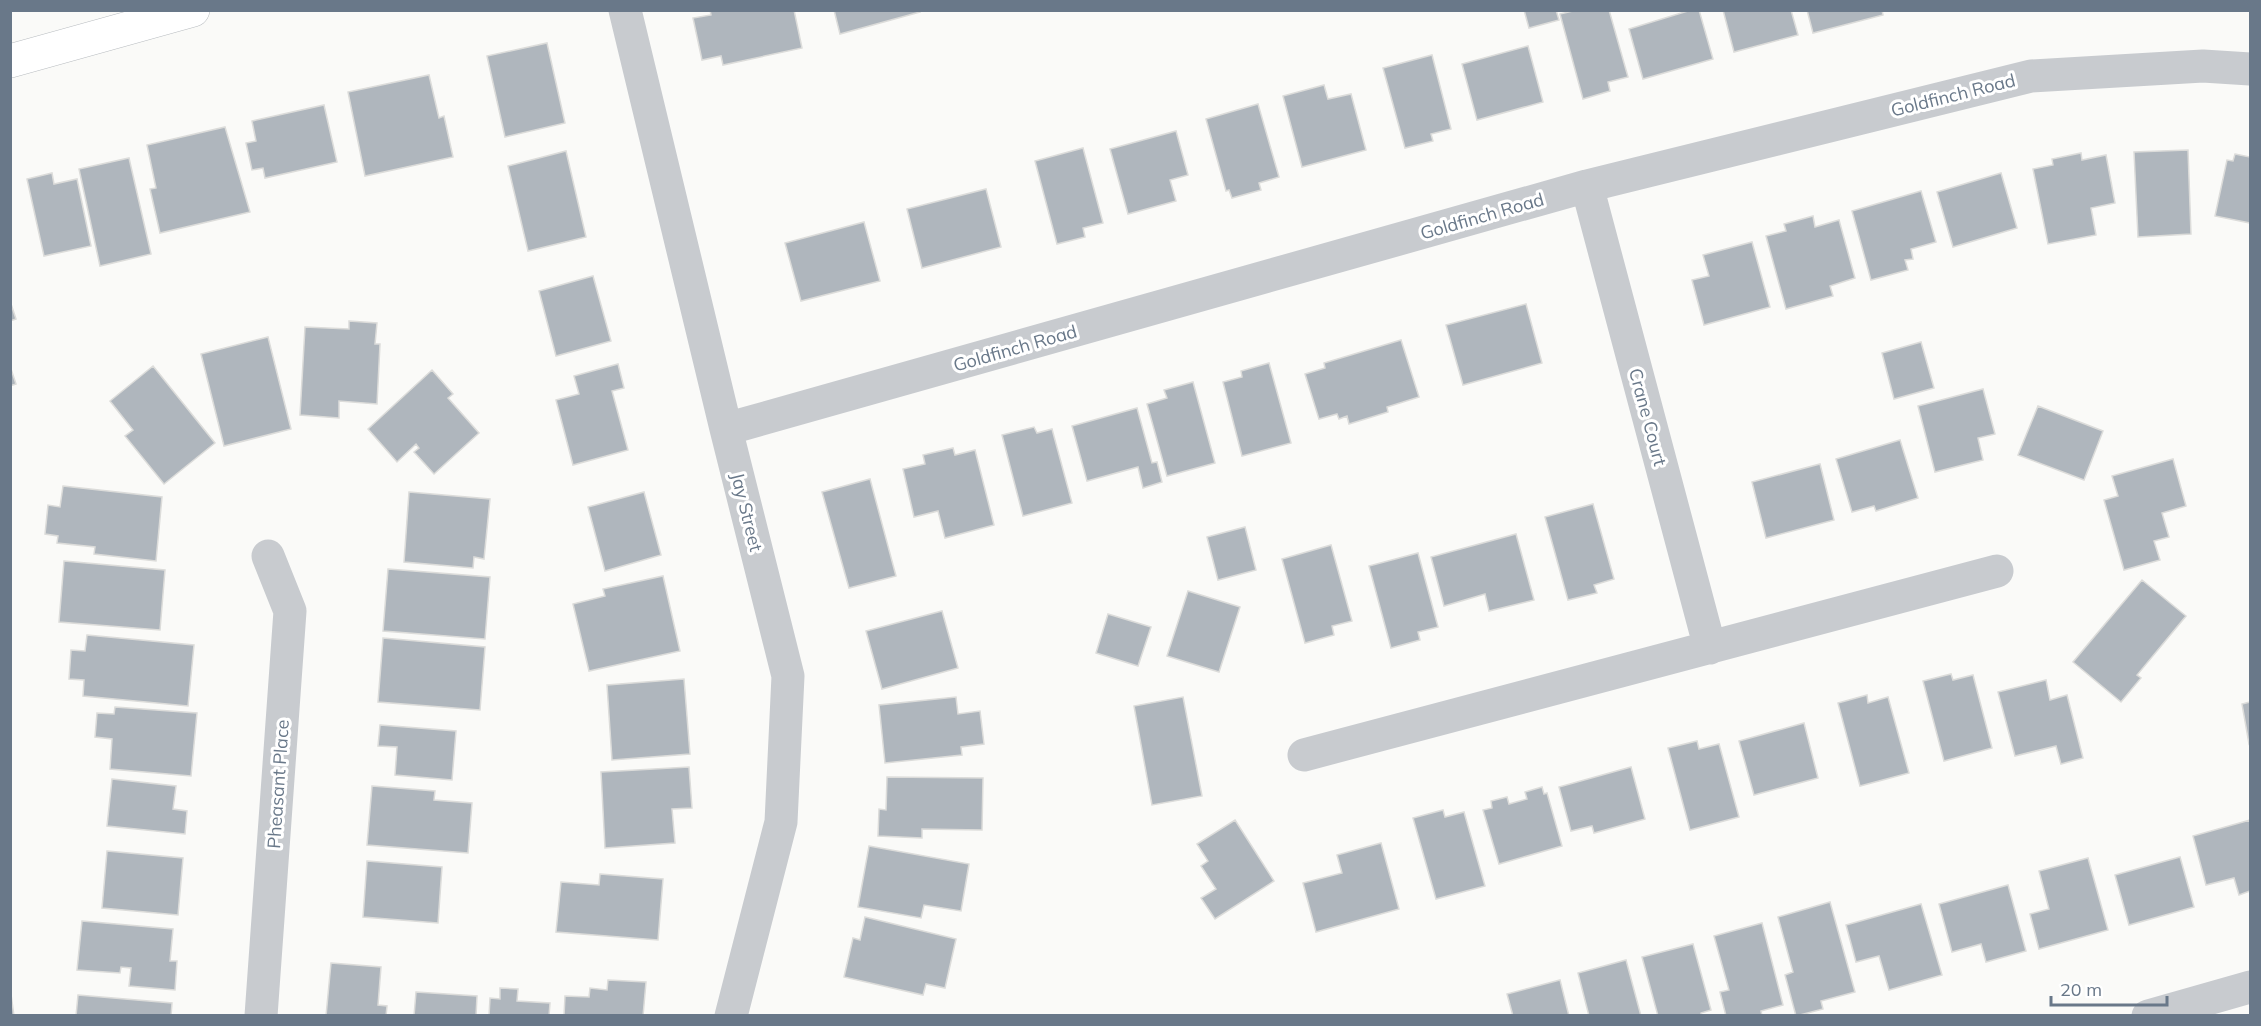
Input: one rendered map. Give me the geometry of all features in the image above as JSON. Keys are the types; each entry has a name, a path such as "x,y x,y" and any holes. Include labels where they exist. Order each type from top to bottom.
{"main road":[{"path":"10,61 157,15 193,10"}],"street":[{"name":"Jay Street","path":"625,10 788,676 781,822 730,1016"},
{"name":"Goldfinch Road","path":"726,429 1587,186 2031,76 2203,66 2250,69"},
{"name":"Crane Court","path":"1587,186 1710,648"},
{"name":"Pheasant Place","path":"261,1016 290,612 268,556"},
{"path":"1304,755 1997,571"},
{"path":"2148,1016 2250,987"}],"building":[{"path":"710,10 794,10 802,48 723,65 721,56 702,60 693,18 711,15"},
{"path":"834,10 919,10 920,12 840,34"},
{"path":"1524,10 1556,10 1559,20 1529,28"},
{"path":"1577,10 1609,10 1628,77 1608,82 1610,91 1583,99 1560,14"},
{"path":"1691,10 1699,10 1713,59 1643,79 1629,29"},
{"path":"1723,10 1791,10 1798,35 1734,52"},
{"path":"1807,10 1882,10 1883,15 1813,33"},
{"path":"547,43 565,123 505,137 487,56"},
{"path":"1528,46 1543,102 1477,120 1462,64"},
{"path":"1432,55 1451,129 1431,134 1433,141 1405,148 1383,68"},
{"path":"429,75 439,118 444,116 453,157 365,176 348,92"},
{"path":"1324,85 1328,99 1351,94 1366,150 1302,167 1283,96"},
{"path":"1258,104 1279,177 1259,183 1261,190 1232,198 1229,190 1226,191 1206,119"},
{"path":"324,105 337,162 265,178 263,168 252,170 246,143 256,141 252,121"},
{"path":"225,127 250,212 160,233 150,189 156,188 147,145"},
{"path":"1176,131 1188,175 1170,180 1176,201 1128,214 1110,149"},
{"path":"1083,148 1103,223 1083,228 1085,237 1057,244 1035,161"},
{"path":"2188,150 2191,234 2138,237 2134,152"},
{"path":"566,151 586,237 528,251 508,166"},
{"path":"2081,153 2082,160 2106,155 2115,203 2091,208 2096,235 2048,244 2033,169 2053,165 2052,159"},
{"path":"2235,154 2250,157 2250,223 2215,216 2227,160 2233,161"},
{"path":"129,158 151,254 100,266 79,169"},
{"path":"52,173 54,184 77,179 91,246 44,256 27,179"},
{"path":"2001,173 2017,228 1953,247 1937,192"},
{"path":"986,189 1001,247 922,268 907,209"},
{"path":"1921,191 1936,242 1911,249 1913,259 1905,260 1908,270 1871,280 1852,211"},
{"path":"1813,216 1815,227 1839,220 1855,278 1830,286 1833,296 1786,309 1766,236 1786,231 1784,224"},
{"path":"864,222 880,281 801,301 785,243"},
{"path":"1752,242 1770,307 1704,325 1692,280 1709,276 1703,255"},
{"path":"593,276 611,341 556,356 539,291"},
{"path":"10,301 16,319 10,321"},
{"path":"1526,304 1542,363 1463,385 1446,325"},
{"path":"349,321 377,323 375,344 380,344 377,404 339,401 339,418 300,415 305,327 349,329"},
{"path":"268,337 291,429 224,446 201,354"},
{"path":"1401,340 1419,397 1387,407 1388,412 1349,424 1347,416 1339,419 1337,414 1319,419 1305,374 1325,368 1324,363"},
{"path":"1921,342 1934,388 1894,399 1882,353"},
{"path":"1269,363 1291,443 1242,456 1223,382 1242,377 1241,371"},
{"path":"618,364 624,388 612,391 628,450 573,465 556,400 579,394 574,376"},
{"path":"10,366 16,384 10,386"},
{"path":"153,366 215,443 164,484 125,436 133,430 110,401"},
{"path":"432,370 453,394 448,398 479,433 434,474 414,452 419,448 416,444 397,462 368,429"},
{"path":"1193,382 1215,463 1167,476 1147,404 1167,398 1164,390"},
{"path":"1983,389 1995,434 1978,438 1983,460 1935,472 1918,406"},
{"path":"2038,406 2103,431 2084,480 2018,455"},
{"path":"1137,408 1152,463 1157,462 1162,482 1143,488 1138,467 1087,481 1072,426"},
{"path":"1034,427 1037,433 1052,429 1072,503 1023,516 1002,435"},
{"path":"1900,440 1918,498 1876,511 1874,506 1852,512 1836,459"},
{"path":"953,448 955,455 975,450 994,525 945,538 938,511 914,517 903,469 925,464 923,455"},
{"path":"2173,459 2186,506 2162,513 2169,537 2154,541 2160,560 2124,570 2104,500 2118,496 2112,476"},
{"path":"1820,464 1834,520 1766,538 1752,482"},
{"path":"870,479 896,576 849,588 822,492"},
{"path":"63,486 162,497 156,561 94,554 95,547 57,543 58,536 45,534 48,505 60,507"},
{"path":"409,492 490,499 484,559 474,557 473,568 404,562"},
{"path":"644,492 661,555 605,571 588,507"},
{"path":"1593,504 1614,579 1594,585 1597,593 1568,600 1545,517"},
{"path":"1245,527 1256,570 1218,580 1207,537"},
{"path":"1516,534 1534,600 1489,611 1485,594 1444,606 1431,557"},
{"path":"1331,545 1352,621 1332,626 1334,635 1305,643 1282,559"},
{"path":"1418,553 1438,627 1418,632 1420,640 1391,648 1369,566"},
{"path":"64,561 165,570 160,630 59,622"},
{"path":"388,569 490,577 485,639 383,631"},
{"path":"663,576 680,651 589,671 573,604 605,596 603,589"},
{"path":"2142,580 2186,616 2137,675 2141,678 2121,702 2073,662"},
{"path":"1188,591 1240,607 1219,672 1167,656"},
{"path":"942,611 958,668 882,689 866,631"},
{"path":"1108,614 1151,627 1138,666 1096,653"},
{"path":"87,635 194,645 188,706 83,696 84,680 69,679 71,650 85,651"},
{"path":"383,638 485,647 480,710 378,702"},
{"path":"1951,674 1953,680 1973,675 1992,748 1944,761 1923,681"},
{"path":"684,679 690,754 612,760 607,685"},
{"path":"2046,680 2050,700 2067,695 2083,758 2061,764 2056,746 2015,756 1998,692"},
{"path":"1867,695 1868,703 1888,697 1909,773 1860,786 1838,703"},
{"path":"956,697 958,714 980,711 984,744 961,747 962,755 885,763 879,705"},
{"path":"1183,697 1202,796 1152,805 1134,706"},
{"path":"2250,702 2250,743 2249,744 2242,704"},
{"path":"115,707 197,713 191,776 110,769 112,739 95,737 97,713 114,714"},
{"path":"1804,723 1818,778 1754,795 1739,741"},
{"path":"380,725 456,731 452,780 395,775 397,747 378,746"},
{"path":"1697,741 1699,749 1719,744 1739,817 1690,830 1668,748"},
{"path":"689,767 692,808 672,809 675,843 605,848 601,772"},
{"path":"1631,767 1645,819 1594,833 1592,826 1571,831 1559,787"},
{"path":"887,777 983,778 982,830 922,829 922,838 878,836 879,809 886,810"},
{"path":"112,779 176,786 173,809 187,811 185,834 107,826"},
{"path":"372,786 435,791 434,800 472,803 468,853 367,845"},
{"path":"1542,787 1544,794 1547,793 1562,846 1499,864 1483,810 1492,808 1491,801 1507,797 1509,804 1527,799 1525,792"},
{"path":"1443,810 1445,817 1464,812 1485,886 1436,899 1413,818"},
{"path":"1235,820 1274,881 1215,919 1201,898 1216,889 1201,866 1208,861 1197,844"},
{"path":"2250,820 2250,891 2239,895 2234,878 2206,885 2193,836"},
{"path":"1381,843 1399,909 1316,932 1303,883 1342,873 1337,855"},
{"path":"869,846 969,864 961,911 924,905 921,918 858,907"},
{"path":"107,851 183,858 178,915 102,908"},
{"path":"2180,857 2194,907 2129,925 2115,875"},
{"path":"2088,858 2108,930 2039,949 2030,914 2049,909 2039,871"},
{"path":"367,861 442,867 438,923 363,917"},
{"path":"600,874 663,879 658,940 556,932 561,882 599,885"},
{"path":"2008,885 2026,951 1986,962 1981,944 1952,952 1939,904"},
{"path":"1830,902 1855,992 1821,1001 1823,1009 1796,1016 1785,975 1793,972 1778,917"},
{"path":"1921,904 1942,975 1889,990 1879,956 1856,962 1846,925"},
{"path":"865,917 956,939 945,988 926,984 923,995 844,977 853,938 860,940"},
{"path":"82,921 173,929 170,961 177,961 175,990 129,986 131,968 121,967 120,973 77,970"},
{"path":"1762,923 1783,1005 1761,1011 1762,1016 1726,1016 1720,992 1729,990 1714,936"},
{"path":"1693,944 1711,1010 1701,1013 1701,1016 1658,1016 1642,957"},
{"path":"1626,960 1641,1016 1589,1016 1578,973"},
{"path":"331,963 381,967 378,1005 387,1006 386,1016 326,1016"},
{"path":"608,980 646,982 643,1016 564,1016 565,996 589,997 590,988 607,990"},
{"path":"1560,980 1569,1016 1513,1016 1507,994"},
{"path":"10,987 14,1016 10,1016"},
{"path":"500,988 518,989 517,1001 550,1003 549,1016 489,1016 490,998 500,999"},
{"path":"416,992 477,996 476,1016 414,1016"},
{"path":"78,995 172,1003 171,1016 76,1016"}]}
